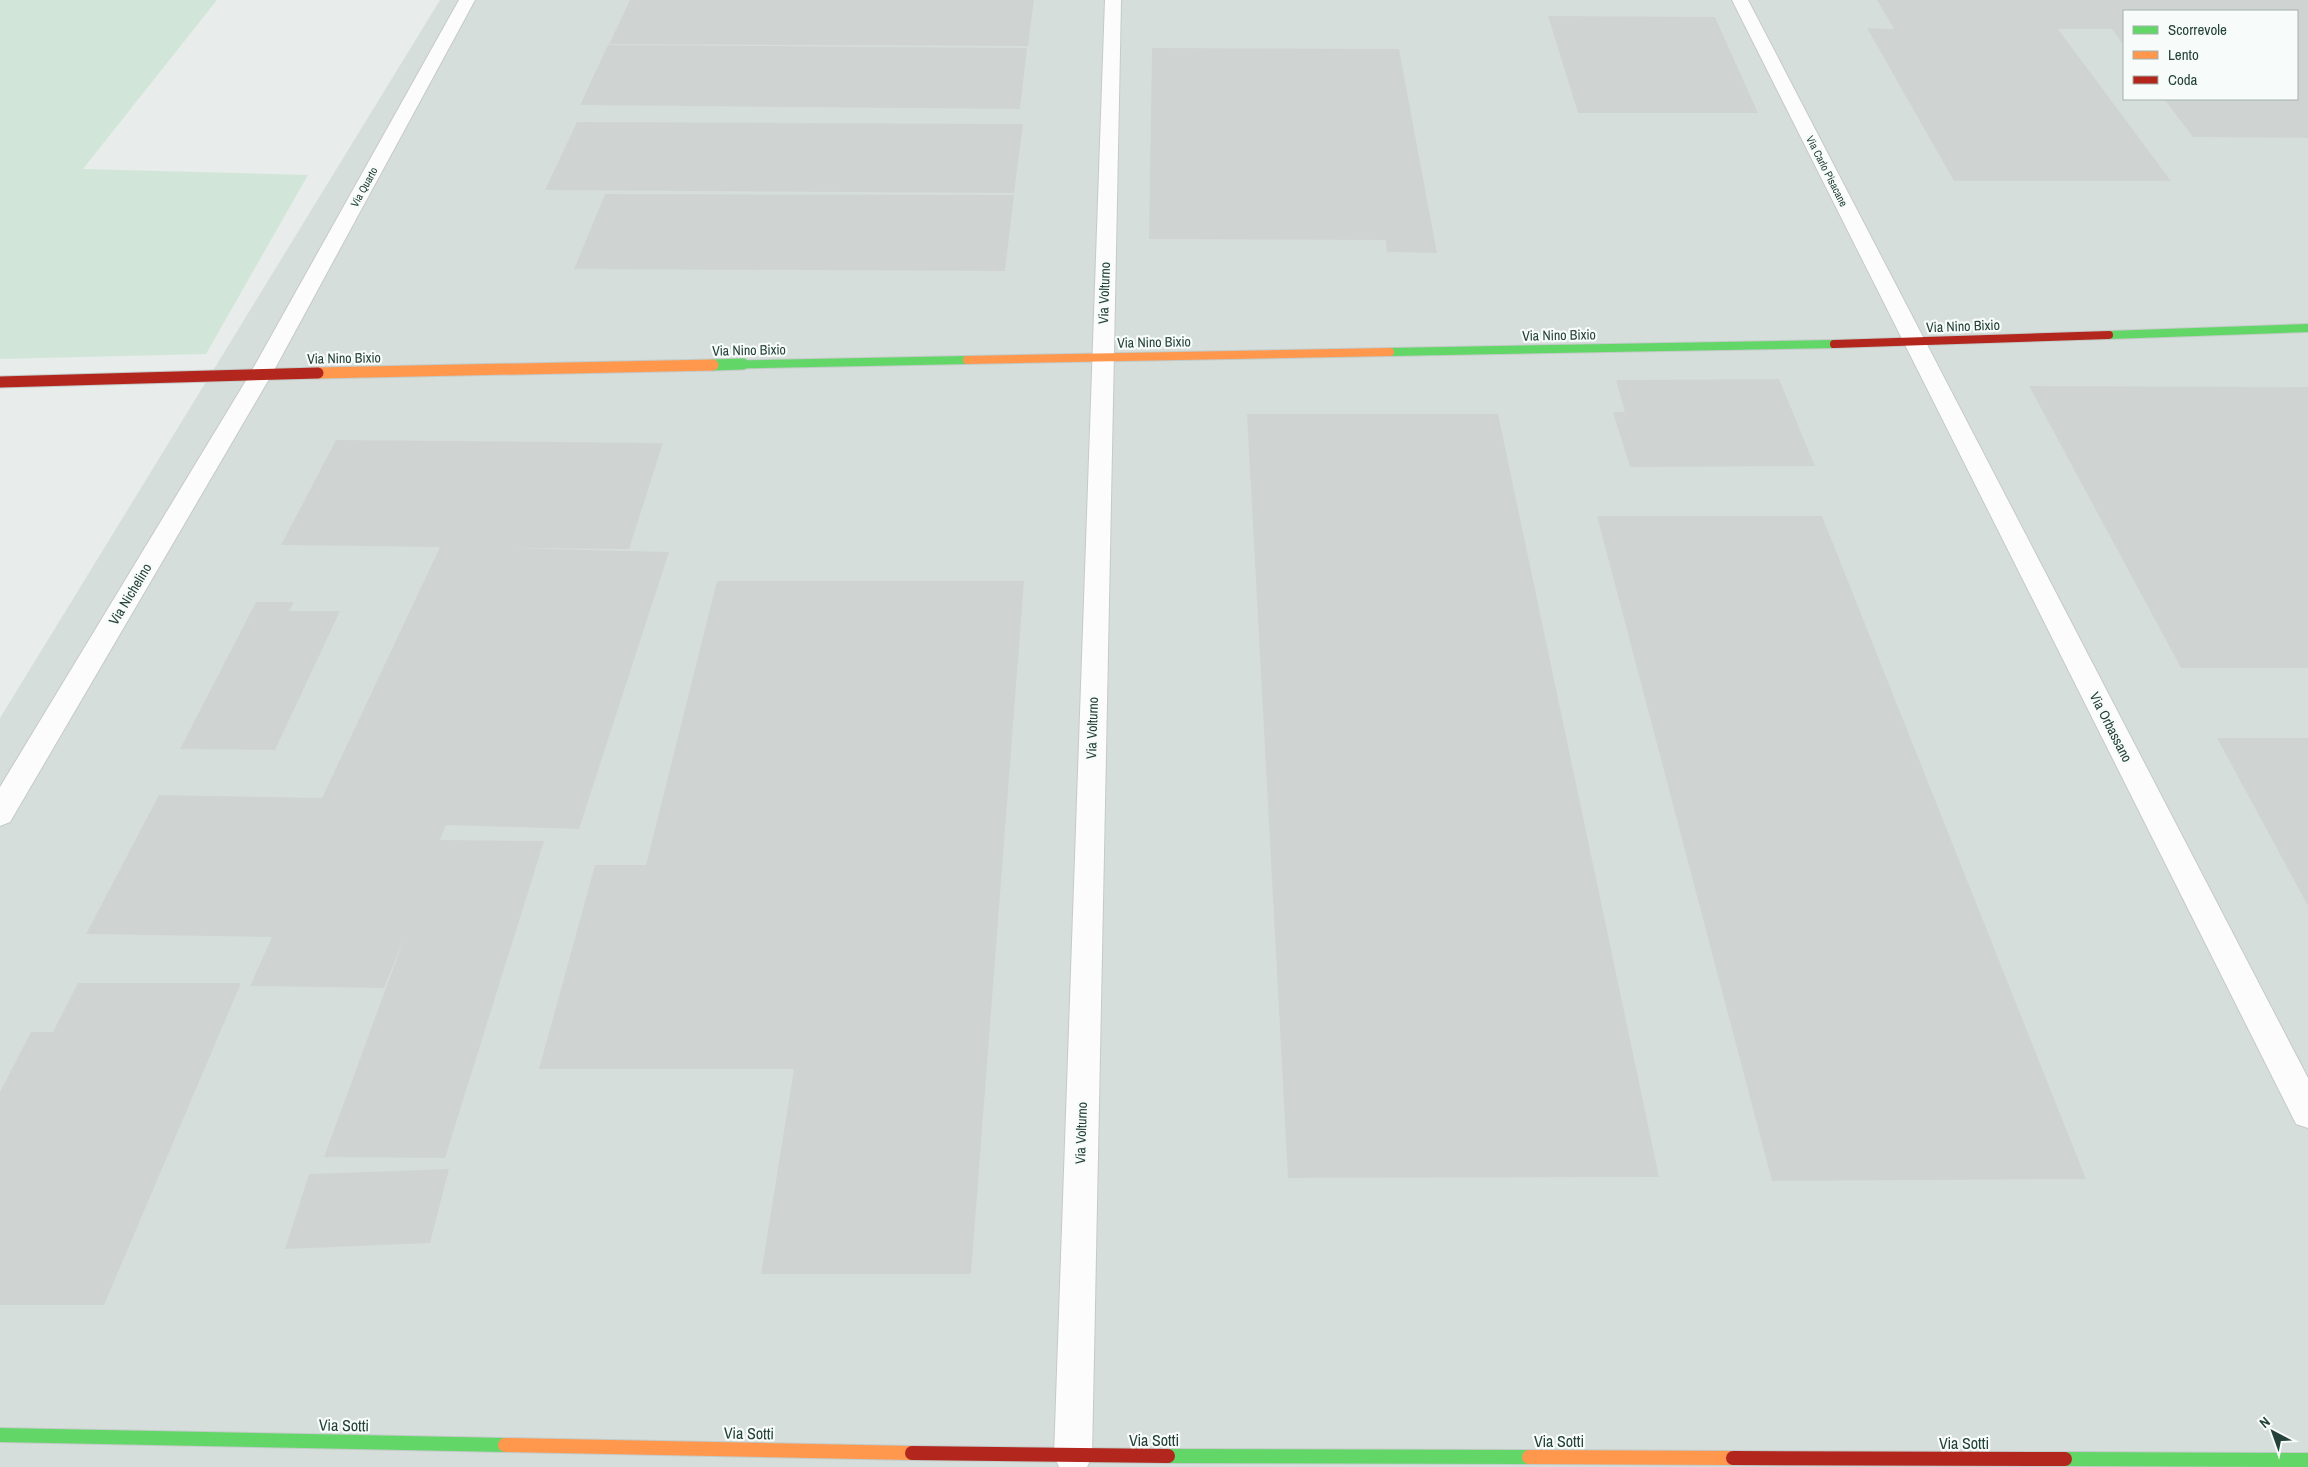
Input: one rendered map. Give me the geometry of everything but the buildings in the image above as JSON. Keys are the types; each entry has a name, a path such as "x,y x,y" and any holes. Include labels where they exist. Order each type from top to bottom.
{"street":[{"name":"Via Quarto","path":"261,374 467,0"},
{"name":"Via Volturno","path":"1073,1456 1113,0"},
{"name":"Via Carlo Pisacane","path":"1740,0 1914,342"},
{"name":"Via Nino Bixio","path":"0,382 261,374 1914,342 2308,328"},
{"name":"Via Orbassano","path":"1914,342 2308,1112"},
{"name":"Via Nichelino","path":"0,813 261,374"},
{"name":"Via Sotti","path":"0,1435 1073,1456 2308,1460"}],"shaded area":[{"path":"440,0 2308,0 2308,1467 0,1467 0,718"}],"green space":[{"path":"0,0 217,0 83,169 308,175 206,354 0,359"}],"traffic: fast":[{"path":"2109,335 2308,328"},
{"path":"1390,352 1834,344"},
{"path":"713,365 967,360"},
{"path":"0,1435 505,1445"},
{"path":"1168,1456 1529,1457"},
{"path":"2065,1459 2308,1460"}],"traffic: slow":[{"path":"967,360 1390,352"},
{"path":"318,373 713,365"},
{"path":"505,1445 912,1453"},
{"path":"1529,1457 1733,1458"}],"traffic: jam":[{"path":"1834,344 2109,335"},
{"path":"0,382 318,373"},
{"path":"912,1453 1168,1456"},
{"path":"1733,1458 2065,1459"}]}
